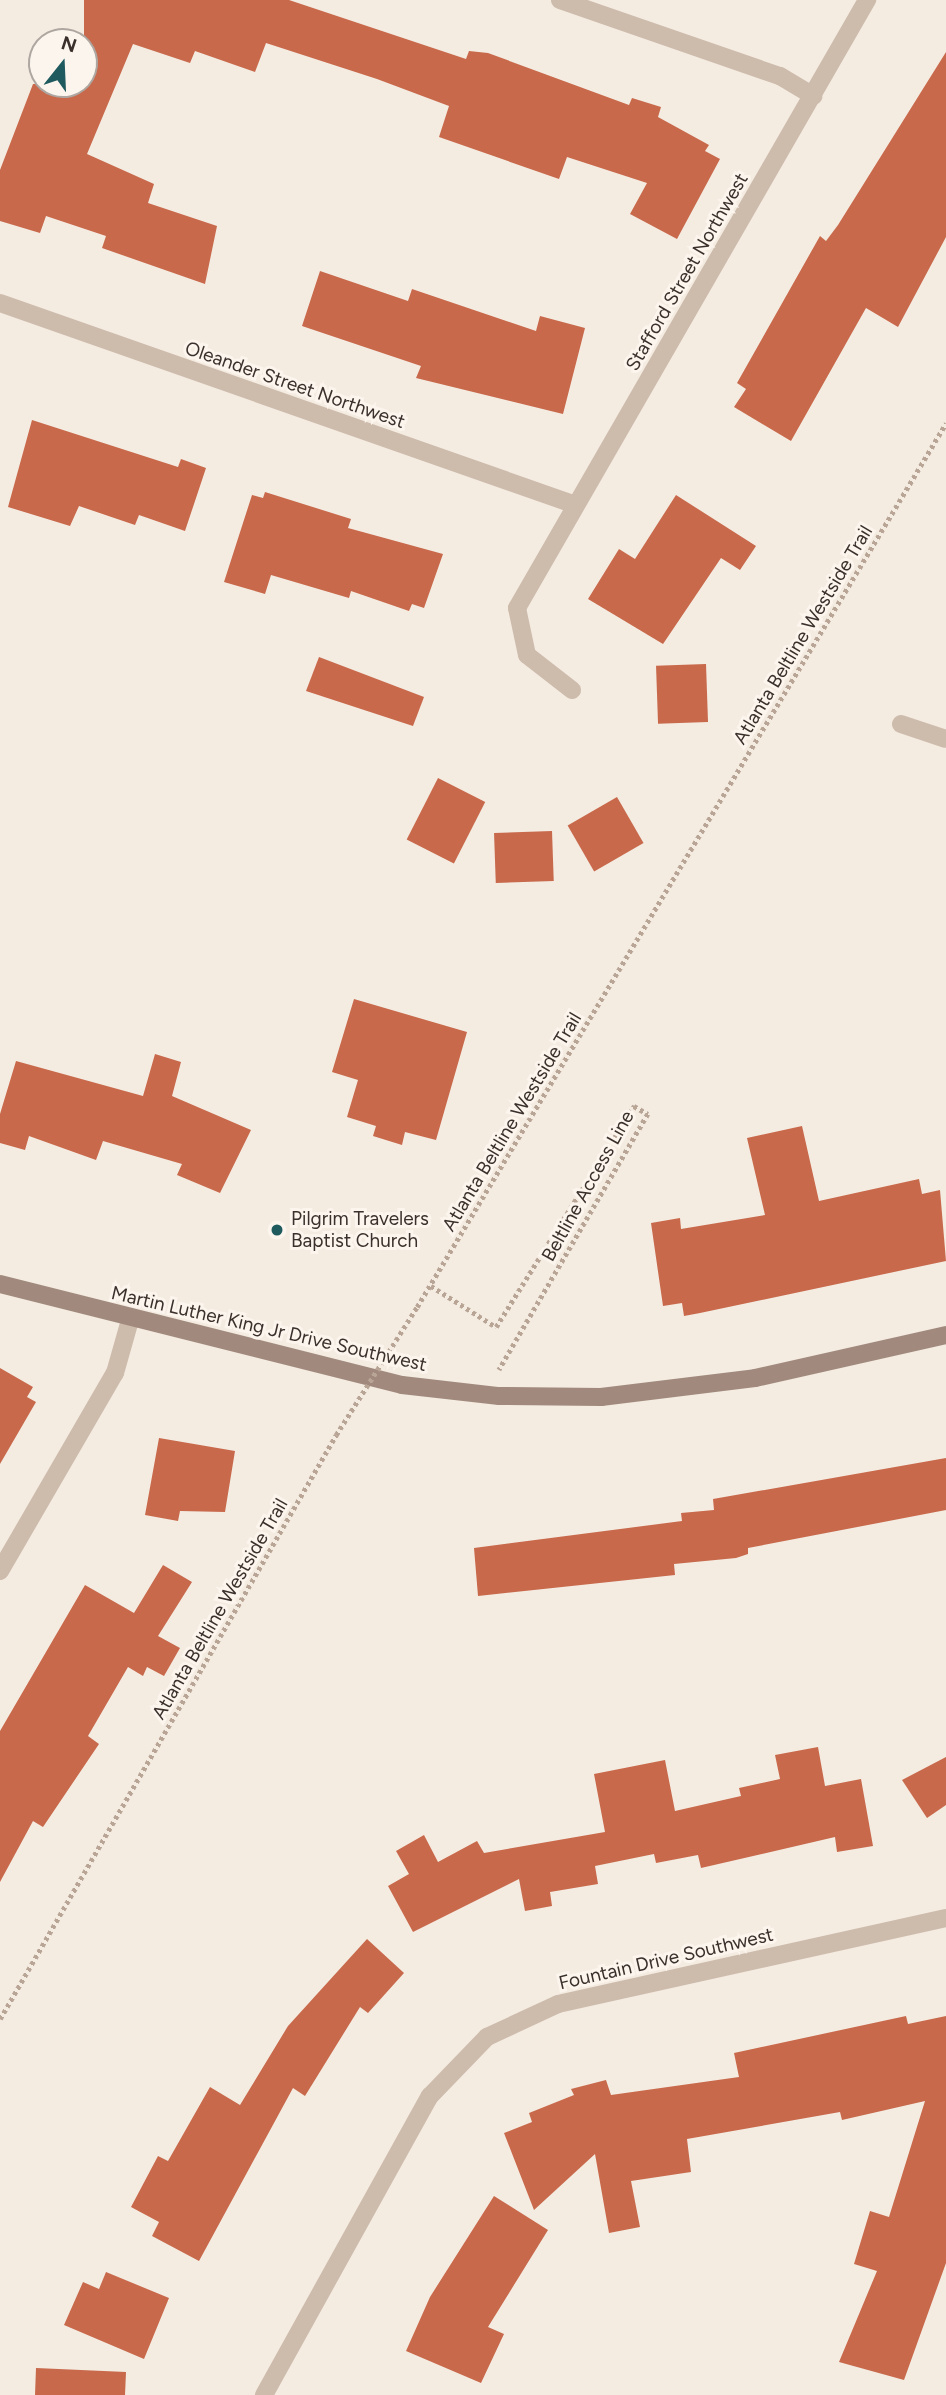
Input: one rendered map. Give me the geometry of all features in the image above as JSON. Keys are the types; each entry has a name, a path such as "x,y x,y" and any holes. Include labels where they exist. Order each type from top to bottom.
{"main road":[{"name":"Martin Luther King Jr Drive Southwest","path":"0,1284 130,1320 401,1385 485,1394 601,1397 755,1378 946,1335"}],"street":[{"path":"560,0 780,76 813,96"},
{"name":"Stafford Street Northwest","path":"572,690 527,655 517,608 867,0"},
{"name":"Oleander Street Northwest","path":"0,303 576,506"},
{"path":"901,724 946,739"},
{"path":"0,1571 115,1373 130,1320"},
{"name":"Fountain Drive Southwest","path":"264,2395 430,2096 486,2037 558,2004 946,1918"}],"path":[{"name":"Atlanta Beltline Westside Trail","path":"0,2019 336,1436 431,1286 946,423"},
{"name":"Beltline Access Line","path":"431,1286 496,1326 634,1106 648,1114 485,1394"}],"building":[{"path":"84,0 289,0 466,59 469,51 488,53 629,105 632,98 661,107 658,117 709,145 705,151 720,159 677,239 630,214 647,183 567,157 559,179 439,137 449,106 377,79 266,43 255,72 195,51 190,63 133,44 87,154 154,184 148,203 217,226 205,284 102,248 106,236 46,216 40,233 0,221 0,170 28,97 98,98 98,28 84,28"},
{"path":"946,52 946,237 898,327 866,308 791,441 734,407 746,389 737,383 820,236 826,241 838,225"},
{"path":"320,271 408,301 412,289 536,331 540,316 585,328 563,414 416,378 421,366 302,326"},
{"path":"32,420 178,467 181,459 206,468 185,531 139,515 135,525 79,506 70,526 8,507"},
{"path":"265,492 351,519 348,528 443,554 424,608 412,604 409,611 351,591 349,598 271,575 265,594 224,582 252,495 263,498"},
{"path":"676,495 756,546 740,570 721,558 663,644 588,599 619,549 635,559"},
{"path":"319,657 424,697 413,726 306,691"},
{"path":"706,664 708,722 658,724 656,666"},
{"path":"438,778 485,802 454,864 407,839"},
{"path":"617,797 644,843 594,871 568,826"},
{"path":"552,831 554,881 496,883 494,833"},
{"path":"354,999 467,1032 436,1140 405,1132 402,1145 373,1136 376,1126 347,1117 358,1080 332,1072"},
{"path":"155,1054 181,1062 172,1096 251,1130 220,1193 177,1175 182,1164 103,1141 96,1160 29,1136 25,1150 0,1143 0,1114 16,1061 143,1096"},
{"path":"802,1126 819,1201 919,1179 922,1194 940,1190 946,1261 684,1316 682,1303 663,1306 651,1223 680,1218 681,1229 765,1215 747,1138"},
{"path":"0,1368 33,1387 27,1397 36,1402 0,1464"},
{"path":"159,1438 235,1451 225,1512 180,1511 178,1521 145,1515"},
{"path":"946,1458 946,1510 748,1548 748,1554 736,1558 674,1564 675,1575 478,1596 474,1548 682,1521 681,1513 714,1510 713,1499"},
{"path":"163,1565 192,1582 158,1636 180,1648 164,1676 147,1667 143,1676 128,1667 88,1736 99,1744 43,1827 33,1821 0,1882 0,1731 85,1585 134,1613"},
{"path":"818,1747 825,1786 861,1779 873,1846 837,1852 835,1837 701,1868 698,1855 656,1863 654,1854 595,1866 598,1884 550,1892 552,1906 525,1911 519,1879 413,1932 388,1886 409,1874 396,1851 424,1835 438,1862 477,1841 484,1853 605,1832 594,1774 665,1760 675,1811 741,1796 739,1788 780,1779 775,1755"},
{"path":"946,1757 946,1805 927,1818 902,1780"},
{"path":"367,1939 404,1973 368,2013 360,2007 305,2096 293,2088 199,2261 152,2236 159,2222 131,2207 158,2156 168,2161 210,2087 240,2105 288,2026"},
{"path":"906,2016 908,2024 946,2016 946,2263 904,2380 839,2362 877,2271 854,2264 870,2211 889,2217 925,2101 842,2120 840,2112 687,2139 691,2172 631,2181 640,2227 609,2233 595,2154 534,2210 504,2133 532,2122 529,2113 574,2095 571,2089 606,2080 611,2095 739,2077 734,2053"},
{"path":"494,2196 548,2230 488,2327 504,2334 481,2383 406,2351 430,2297"},
{"path":"106,2272 169,2298 144,2359 64,2325 83,2282 99,2289"},
{"path":"36,2368 126,2372 125,2395 35,2395"}],"place":[{"name":"Pilgrim Travelers Baptist Church","path":"277,1230"}]}
